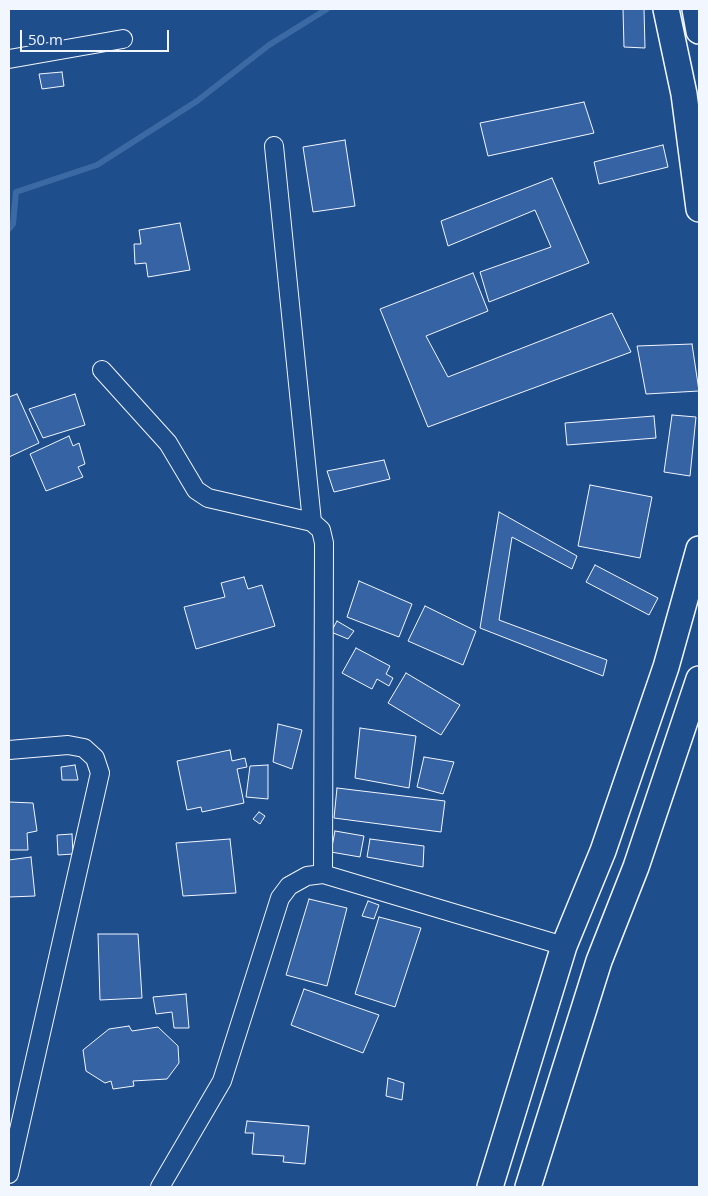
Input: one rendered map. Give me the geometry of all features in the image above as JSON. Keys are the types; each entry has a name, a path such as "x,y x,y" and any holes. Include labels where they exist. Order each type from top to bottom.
{"street":[{"path":"666,9 684,94 699,210"},
{"path":"695,9 699,31"},
{"path":"9,59 123,39"},
{"path":"274,146 312,522"},
{"path":"102,370 168,444 196,490 208,498 312,522 321,530 324,542 323,874"},
{"path":"490,1187 564,946 603,851 666,667 699,549"},
{"path":"528,1187 599,961 636,867 699,679"},
{"path":"9,750 68,745 84,748 96,758 100,773 9,1174"},
{"path":"160,1187 222,1081 280,898 289,886 307,876 323,874 564,946"}],"building":[{"path":"623,9 644,9 645,48 624,47"},
{"path":"62,72 64,86 42,89 39,74"},
{"path":"584,102 594,133 488,156 480,123"},
{"path":"345,140 355,206 313,212 303,147"},
{"path":"663,145 668,167 599,184 594,162"},
{"path":"552,178 589,263 489,302 480,272 551,247 535,210 448,246 441,221"},
{"path":"180,223 190,270 148,277 146,263 135,264 134,244 141,244 139,230"},
{"path":"473,273 488,311 426,336 448,377 612,313 631,352 428,427 380,309"},
{"path":"692,344 699,391 646,394 637,346"},
{"path":"17,394 39,443 9,457 9,397"},
{"path":"75,394 85,425 43,438 29,409"},
{"path":"672,415 696,417 690,476 664,472"},
{"path":"654,416 656,438 567,445 565,423"},
{"path":"69,436 73,446 79,443 85,464 78,467 83,477 46,491 30,454"},
{"path":"384,460 390,479 334,492 327,471"},
{"path":"590,485 652,497 640,558 578,546"},
{"path":"499,512 577,556 572,569 512,537 499,620 607,660 603,676 480,628"},
{"path":"595,565 658,598 649,615 586,582"},
{"path":"244,577 248,589 262,585 275,626 196,649 184,607 225,597 221,583"},
{"path":"359,581 412,604 399,637 347,617"},
{"path":"425,606 476,631 463,665 408,641"},
{"path":"337,621 354,631 348,639 331,632"},
{"path":"356,648 390,666 386,674 393,678 389,686 377,679 372,689 342,673"},
{"path":"406,673 460,705 441,735 388,703"},
{"path":"278,724 302,730 292,769 273,762"},
{"path":"360,728 416,736 409,788 355,778"},
{"path":"230,750 232,761 245,758 247,767 237,769 244,803 202,812 201,807 187,810 177,761"},
{"path":"424,757 454,762 443,794 417,787"},
{"path":"75,765 78,780 62,780 61,767"},
{"path":"268,765 268,799 246,797 250,766"},
{"path":"337,788 445,801 441,832 334,818"},
{"path":"9,802 33,803 37,831 27,833 28,850 9,850"},
{"path":"259,812 265,816 260,824 253,819"},
{"path":"335,831 364,836 360,857 331,852"},
{"path":"72,834 73,854 58,855 57,835"},
{"path":"230,839 236,893 183,896 176,843"},
{"path":"370,839 424,846 423,867 367,857"},
{"path":"31,857 35,896 9,897 9,860"},
{"path":"309,899 347,908 327,986 286,975"},
{"path":"368,901 379,905 374,919 362,916"},
{"path":"379,917 421,928 395,1007 355,994"},
{"path":"98,934 138,934 142,998 100,1000"},
{"path":"304,989 379,1015 363,1053 291,1025"},
{"path":"186,994 189,1028 174,1028 172,1012 156,1014 153,997"},
{"path":"129,1026 132,1031 158,1027 178,1046 179,1063 167,1079 133,1081 134,1086 113,1089 111,1081 105,1083 86,1071 83,1050 109,1029"},
{"path":"388,1078 404,1083 402,1100 386,1096"},
{"path":"247,1121 309,1126 305,1164 283,1162 284,1156 252,1154 254,1133 245,1133"}],"waterway":[{"path":"9,229 13,224 16,192 97,165 197,101 269,45 327,9"}]}
